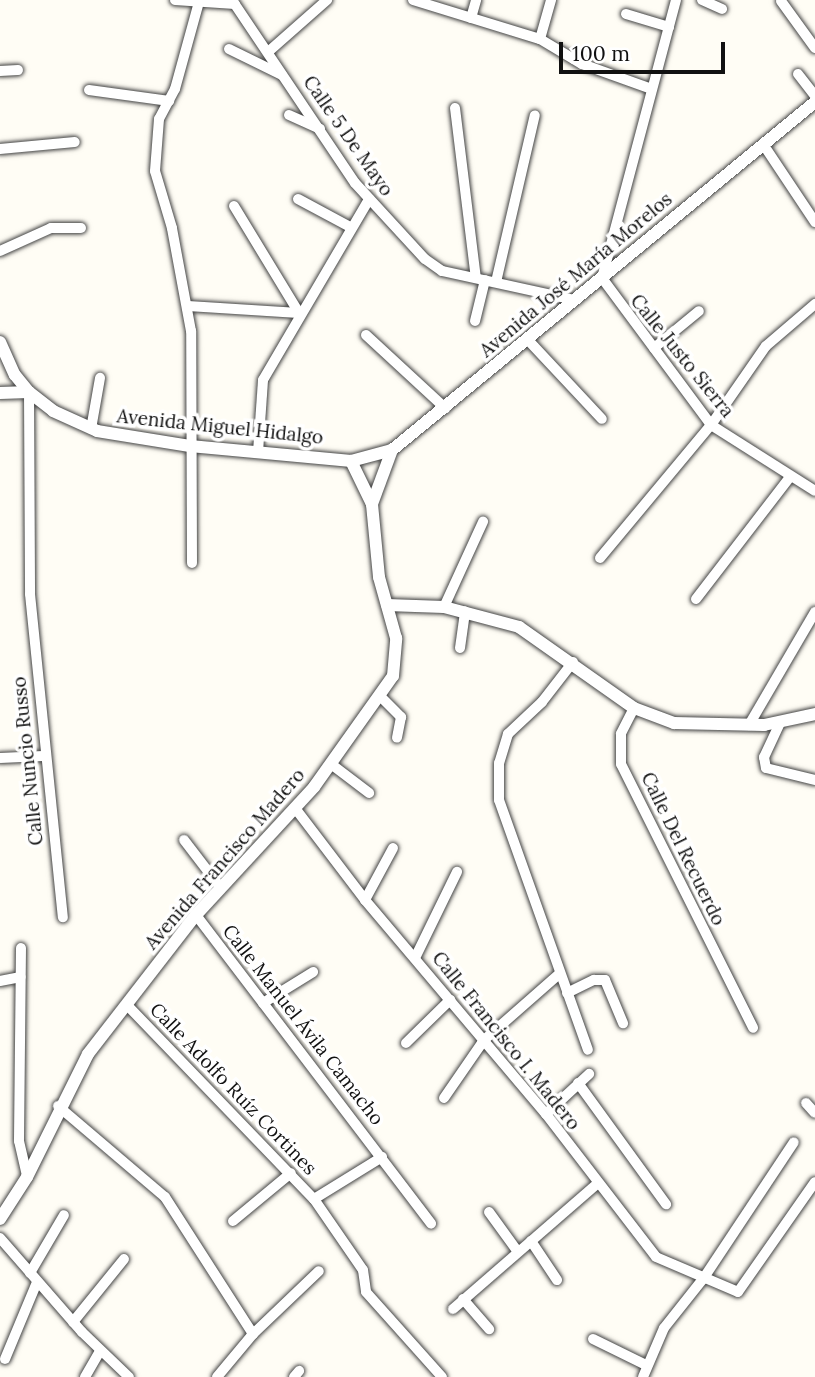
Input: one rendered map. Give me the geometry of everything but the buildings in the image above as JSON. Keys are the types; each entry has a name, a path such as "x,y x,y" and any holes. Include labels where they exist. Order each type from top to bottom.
{"street":[{"path":"175,0 234,2"},
{"path":"268,51 327,0"},
{"path":"413,0 540,39 582,64 652,89"},
{"path":"471,18 476,0"},
{"path":"540,39 551,0"},
{"path":"602,278 676,0"},
{"path":"702,0 722,9"},
{"path":"780,1 815,48"},
{"path":"192,564 192,386 188,306 155,171 159,119 169,101 199,2"},
{"name":"Calle 5 De Mayo","path":"234,2 369,200 431,265 575,300"},
{"path":"626,14 669,27"},
{"path":"229,50 284,76"},
{"path":"0,71 18,70"},
{"path":"798,74 815,96"},
{"path":"89,90 169,101"},
{"name":"Avenida José María Morelos","path":"351,461 392,450 815,102"},
{"path":"455,108 481,279 475,321"},
{"path":"289,115 320,129"},
{"path":"496,282 535,115"},
{"path":"0,149 75,142"},
{"path":"763,144 815,222"},
{"path":"298,199 350,227"},
{"path":"258,452 262,380 350,227 369,200"},
{"path":"234,206 299,313"},
{"path":"0,251 51,228 82,228"},
{"name":"Calle Justo Sierra","path":"602,278 711,425 815,491"},
{"path":"600,558 711,425 766,346 815,304"},
{"path":"188,306 299,313"},
{"path":"653,348 699,311"},
{"path":"366,335 445,408"},
{"path":"528,340 602,419"},
{"name":"Avenida Miguel Hidalgo","path":"0,342 15,375 29,392 53,411 91,429 190,446 351,461"},
{"path":"91,429 100,379"},
{"path":"0,393 29,392"},
{"name":"Calle Nuncio Russo","path":"29,392 29,582 43,756 63,917"},
{"name":"Avenida Francisco Madero","path":"372,504 392,450"},
{"name":"Avenida Francisco Madero","path":"0,1219 27,1177 58,1106 88,1054 196,915 295,808 331,764 380,696 398,658 374,544 372,504 351,461"},
{"path":"696,600 790,477"},
{"path":"444,607 483,522"},
{"path":"387,605 444,607 526,630 634,708 674,723 749,725 780,723 815,714"},
{"path":"460,648 465,611"},
{"path":"749,725 815,611"},
{"path":"573,662 542,702 508,734 499,763 502,817 588,1050"},
{"path":"380,696 401,717 397,738"},
{"name":"Calle Del Recuerdo","path":"634,708 621,734 621,764 753,1028"},
{"path":"780,723 764,757 766,768 815,779"},
{"path":"0,758 43,756"},
{"path":"331,764 369,793"},
{"name":"Calle Francisco I. Madero","path":"295,808 365,900 546,1114 651,1252 703,1279 738,1292 815,1182"},
{"path":"184,840 220,887"},
{"path":"365,900 394,848"},
{"path":"415,958 457,872"},
{"name":"Calle Manuel Ávila Camacho","path":"196,915 431,1224"},
{"path":"21,948 19,1141 27,1177"},
{"path":"263,1003 313,972"},
{"path":"444,1098 484,1040 559,974"},
{"path":"0,981 20,977"},
{"path":"567,993 598,978 605,980 623,1023"},
{"path":"406,1043 450,1000"},
{"name":"Calle Adolfo Ruíz Cortines","path":"127,1005 314,1199 366,1274 366,1292 442,1377"},
{"path":"546,1114 589,1074"},
{"path":"578,1083 666,1204"},
{"path":"806,1103 815,1113"},
{"path":"58,1106 165,1197 253,1334"},
{"path":"643,1377 664,1328 703,1279 794,1142"},
{"path":"314,1199 382,1157"},
{"path":"233,1221 291,1173"},
{"path":"453,1309 597,1184"},
{"path":"489,1212 518,1252"},
{"path":"30,1273 64,1214"},
{"path":"0,1238 73,1322 129,1377"},
{"path":"531,1241 557,1280"},
{"path":"73,1322 124,1259"},
{"path":"216,1377 253,1334 319,1271"},
{"path":"5,1360 37,1282"},
{"path":"463,1299 489,1329"},
{"path":"593,1339 646,1365"},
{"path":"85,1377 100,1351"}]}
